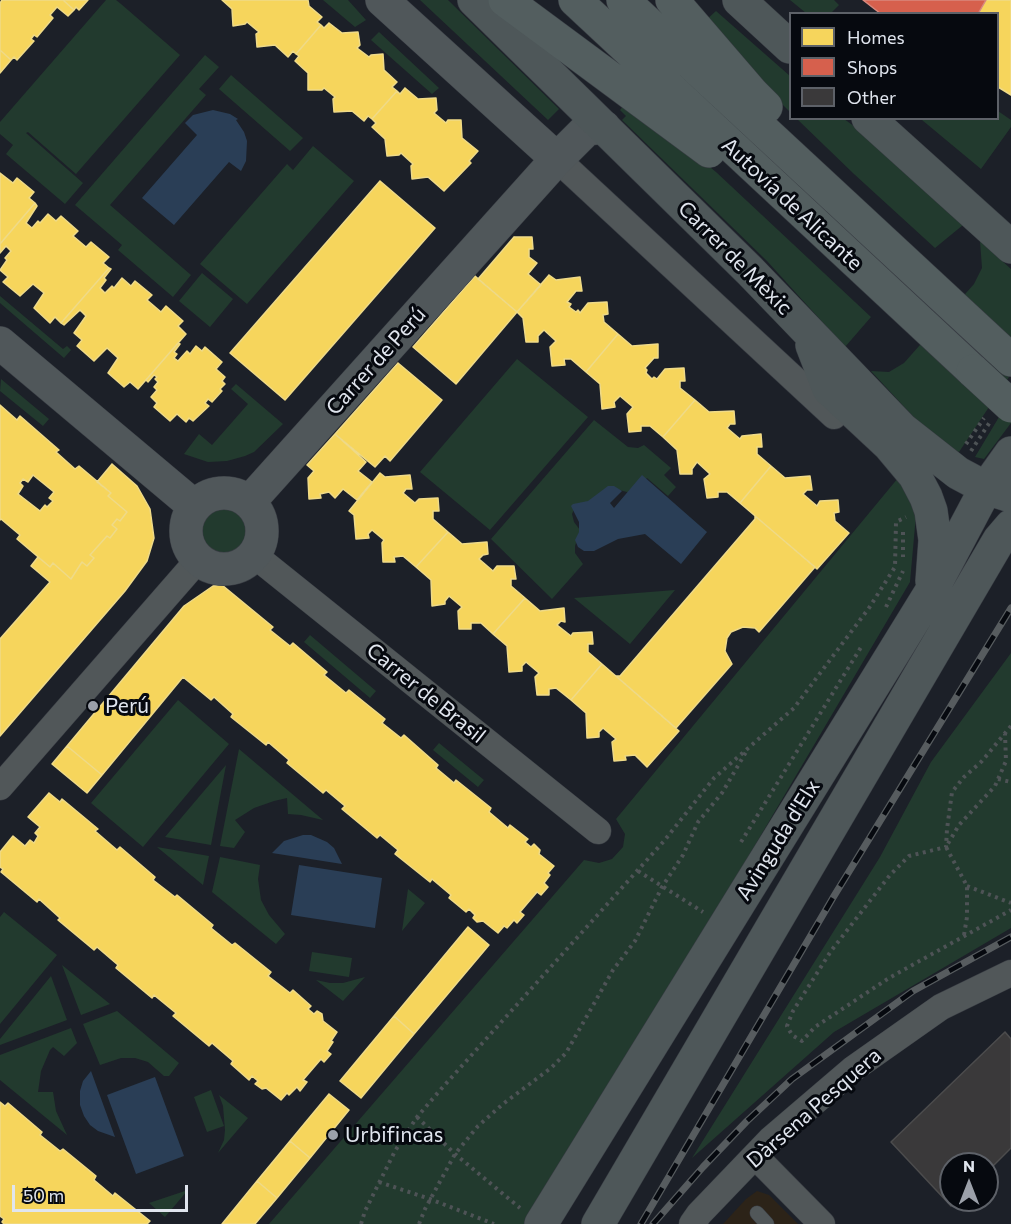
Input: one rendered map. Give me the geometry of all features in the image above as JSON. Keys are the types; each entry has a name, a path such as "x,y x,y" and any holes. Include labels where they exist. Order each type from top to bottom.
{"highway":[{"path":"505,0 704,147 789,222 819,229"},
{"name":"Autovía de Alicante","path":"575,0 892,298 1002,411"},
{"name":"Autovía de Alicante","path":"623,0 1011,360"},
{"path":"672,0 753,94 812,150 828,188"}],"main road":[{"name":"Carrer de Mèxic","path":"474,0 750,271 902,429 995,489"},
{"path":"739,0 789,46"},
{"path":"870,120 1011,247"},
{"path":"808,332 829,389 889,445 915,476 926,497 931,511 935,540 931,592"},
{"name":"Avinguda d'Elx","path":"533,1218 931,592 995,489 1011,453"},
{"name":"Avinguda d'Elx","path":"598,1224 1005,533 995,489"}],"street":[{"path":"382,0 834,416"},
{"name":"Carrer de Perú","path":"501,221 521,174 523,160 520,140 512,119"},
{"name":"Carrer de Perú","path":"250,501 557,159 587,129 604,127"},
{"path":"0,343 194,506"},
{"path":"216,492 235,493 250,501 257,509 262,523 262,539 254,555 247,562 230,569 210,567 198,560 189,548 185,536 188,517 194,506 216,492"},
{"name":"Carrer de Brasil","path":"254,555 597,831"},
{"path":"0,787 198,560"},
{"name":"Dàrsena Pesquera","path":"692,1224 755,1156 853,1068 941,1007 1011,973"},
{"path":"755,1156 822,1224"}],"lane":[{"path":"757,1214 767,1224"}],"path":[{"path":"995,489 1002,411"},
{"path":"361,1224 379,1182 417,1117 664,842 714,778 794,708 869,608 895,567 896,522 913,514 903,522 903,571 885,609"},
{"path":"736,849 866,639"},
{"path":"963,936 967,917 967,886 946,847 946,829 952,792 1011,726"},
{"path":"1005,733 1006,761 995,786 959,825 946,847 909,856 890,875 825,961 798,1002 787,1026 792,1035 802,1041 815,1027 889,978 1011,910"},
{"path":"419,1224 455,1154 478,1126 551,1068 566,1053 613,970 635,941 662,887 683,855 698,822 722,792 747,749"},
{"path":"998,779 1011,782"},
{"path":"638,871 707,914"},
{"path":"967,886 1011,903"},
{"path":"694,920 706,900"},
{"path":"417,1117 455,1154 533,1218"},
{"path":"379,1182 494,1224"}],"shaded area":[{"path":"757,1191 769,1195 798,1224 723,1224 746,1199"}],"green space":[{"path":"106,0 116,0 180,55 76,174 28,132 26,133 83,183 65,204 6,154 13,145 0,134 0,122"},
{"path":"323,0 348,0 366,20 355,27"},
{"path":"420,0 448,0 559,109 548,120"},
{"path":"790,0 834,0 839,5 832,12 805,12"},
{"path":"716,11 789,75 789,111 761,83 705,21"},
{"path":"379,32 439,88 432,94 371,40"},
{"path":"205,55 219,67 199,89 206,95 110,205 191,275 173,297 118,250 122,245 75,205"},
{"path":"231,75 303,138 290,151 219,89"},
{"path":"625,104 672,136 716,172 871,317 845,347 767,261 622,120 626,116 620,110"},
{"path":"999,112 1011,120 1011,127 981,169 922,120 999,120"},
{"path":"798,120 845,120 963,225 935,248"},
{"path":"313,146 354,181 247,304 200,264 287,164 293,170"},
{"path":"980,241 1011,269 1011,374 959,452 949,448 921,425 871,371 889,372 904,363 974,284 982,268"},
{"path":"202,273 233,299 210,327 179,301"},
{"path":"0,296 63,349 67,346 71,350 64,358 0,303"},
{"path":"517,359 588,417 490,530 420,472"},
{"path":"1,379 49,419 43,426 0,391"},
{"path":"236,384 283,424 254,452 245,456 227,461 208,462 184,454 199,434 212,445 248,404 231,389"},
{"path":"1011,397 1011,423 984,459 975,457"},
{"path":"594,420 628,447 638,448 644,445 671,468 664,475 676,487 668,496 647,478 631,495 619,490 575,507 572,514 580,530 575,553 583,564 552,599 491,539"},
{"path":"903,472 916,515 910,582 532,1224 269,1224 584,860 599,863 612,859 623,847 625,834 616,819"},
{"path":"224,506 241,513 248,530 241,547 224,554 207,547 200,530 207,513"},
{"path":"675,590 630,644 574,598"},
{"path":"310,635 376,691 370,698 304,642"},
{"path":"1011,653 1011,928 834,1032 692,1158 880,857 931,762"},
{"path":"178,700 229,744 143,847 91,803"},
{"path":"439,743 484,780 478,787 433,750"},
{"path":"239,749 323,820 288,814 287,798 274,801 254,808 235,820 245,832 234,848 220,846"},
{"path":"226,765 211,845 165,837"},
{"path":"157,847 209,856 203,885"},
{"path":"220,857 260,865 258,879 261,900 269,915 285,934 276,944 212,892"},
{"path":"408,889 425,903 402,931"},
{"path":"4,912 57,955 0,1024 0,917"},
{"path":"312,952 352,958 349,977 309,971"},
{"path":"62,965 110,1004 81,1015"},
{"path":"51,976 67,1020 0,1045 0,1039"},
{"path":"365,977 343,1001 316,980 343,983"},
{"path":"117,1011 179,1063 169,1076 164,1076 148,1062 135,1058 121,1058 100,1065 83,1024"},
{"path":"71,1028 77,1043 64,1056 53,1047 50,1050 41,1071 38,1092 53,1092 56,1111 67,1135 0,1080 0,1055"},
{"path":"211,1090 224,1126 207,1132 194,1097"},
{"path":"219,1095 248,1118 218,1153 224,1140 225,1130 223,1106"},
{"path":"188,1190 165,1217 149,1203"}],"water":[{"path":"213,110 230,114 238,119 236,120 247,141 246,161 241,171 229,162 174,225 142,198 197,135 185,123 193,115"},
{"path":"642,475 707,532 681,564 645,534 618,539 594,551 584,551 578,547 575,540 579,532 579,522 571,506 588,501 608,486 614,486 622,491 610,503 614,508"},
{"path":"311,835 327,842 334,848 342,864 272,853 284,841"},
{"path":"299,865 382,878 375,928 291,915"},
{"path":"91,1071 115,1137 98,1131 90,1125 80,1105 83,1081"},
{"path":"155,1077 184,1156 136,1174 107,1095"}],"building: Homes":[{"path":"2,0 63,0 74,10 68,16 57,7 50,15 53,18 37,37 34,35 31,39 34,41 17,60 14,57 11,60 0,50 0,3"},
{"path":"63,0 88,0 79,10 76,7 74,10"},
{"path":"222,0 308,0 309,6 322,17 317,22 321,25 296,54 293,51 288,57 275,45 257,47 256,34 259,32 247,22 233,26 232,9"},
{"path":"986,0 1011,0 1011,95 999,88 999,12 979,12"},
{"path":"329,23 342,33 358,32 360,45 357,48 369,57 383,54 384,70 397,82 392,87 397,91 372,119 368,116 364,121 352,111 334,112 333,99 335,97 324,88 308,90 308,73 295,61 299,56 296,54 321,25 324,28"},
{"path":"0,50 11,60 0,73"},
{"path":"405,88 418,99 436,98 437,110 434,113 446,123 448,120 461,120 462,138 478,151 469,161 471,163 444,191 428,177 412,179 411,166 413,164 401,153 387,156 385,139 372,127 376,123 372,119 397,91 400,94"},
{"path":"0,173 13,183 17,178 34,192 29,198 35,203 0,244"},
{"path":"380,181 435,228 285,400 230,353"},
{"path":"35,203 37,206 26,223 32,228 48,214 56,221 61,216 78,231 73,236 86,247 91,242 109,257 103,263 109,268 61,323 55,317 50,323 34,308 44,293 33,284 20,296 3,282 8,277 0,270 11,251 6,246 0,253 0,244"},
{"path":"514,237 532,237 533,249 529,249 529,257 537,263 528,274 541,285 517,312 478,279"},
{"path":"109,268 111,269 100,288 105,293 112,286 114,288 122,278 131,286 135,281 152,295 147,300 161,312 166,306 183,321 178,326 186,334 138,389 130,382 124,387 108,373 118,358 107,348 94,361 77,346 82,340 74,333 86,316 80,310 64,325 61,323"},
{"path":"549,275 556,280 580,277 582,291 576,291 567,302 571,304 569,307 576,312 578,310 580,313 588,303 607,302 608,314 603,315 604,322 618,334 586,372 571,359 564,359 565,365 552,366 550,347 556,341 544,330 538,336 538,342 526,342 523,318 517,312"},
{"path":"475,276 517,312 456,384 413,347"},
{"path":"618,334 632,346 658,344 658,358 654,358 645,368 646,373 652,379 654,377 657,379 665,369 684,368 685,381 680,381 680,388 695,400 663,437 650,426 641,426 641,431 629,432 627,414 633,407 620,396 614,402 615,407 602,409 600,384 586,372"},
{"path":"178,343 180,344 174,352 177,354 174,358 178,361 187,351 190,354 196,346 202,351 205,347 222,362 216,369 225,377 222,381 225,384 220,389 222,391 212,402 208,399 205,403 209,406 193,421 189,418 186,422 177,414 170,421 154,407 157,403 151,397 157,390 154,387 158,382 155,379 157,377 154,375 148,382 146,380"},
{"path":"398,363 442,400 390,461 385,456 375,467 335,434"},
{"path":"695,400 709,412 734,411 735,424 730,424 727,428 740,439 742,436 761,434 762,447 757,447 757,454 771,466 740,503 727,492 718,492 718,497 707,498 704,479 710,474 697,462 692,469 692,474 680,474 677,450 663,437"},
{"path":"0,405 17,420 20,416 59,450 56,452 75,469 79,466 111,493 108,496 127,512 120,521 117,519 112,525 117,529 110,538 107,536 90,555 94,558 87,566 82,562 71,579 53,563 50,567 17,539 20,535 0,520","holes":["33,475 54,492 49,498 53,501 40,511 18,494 23,486 20,483 23,479 28,482"]},
{"path":"335,434 366,462 358,471 372,482 357,500 343,489 335,498 329,492 320,494 321,498 309,499 308,478 314,471 307,465"},
{"path":"112,464 137,486 150,509 154,538 147,561 125,591 0,736 0,639 50,582 31,566 38,557 50,567 53,563 71,579 82,562 87,566 94,558 90,555 107,536 110,538 117,529 112,525 117,519 120,521 127,512 108,496 111,493 97,482"},
{"path":"771,466 785,478 810,476 812,490 807,490 803,494 817,506 820,501 838,500 839,512 834,513 835,521 849,533 817,569 740,503"},
{"path":"380,473 385,477 410,475 412,489 406,489 403,493 415,503 419,499 438,498 439,511 433,511 433,519 448,532 416,567 403,556 394,557 395,562 383,562 382,543 384,540 372,530 368,534 369,538 356,539 354,515 349,511"},
{"path":"755,516 815,567 759,632 755,628 743,627 731,632 727,638 725,651 732,664 676,728 616,676 620,676 755,519"},
{"path":"448,532 462,544 487,542 488,554 479,559 493,571 497,566 514,566 516,579 511,579 511,586 525,598 493,634 481,623 471,623 471,629 459,629 458,611 462,607 449,596 445,604 432,606 431,580 416,567"},
{"path":"222,585 273,627 270,630 290,646 293,643 327,672 324,675 346,693 349,690 385,719 382,723 401,738 404,735 438,765 436,768 454,783 456,780 491,808 489,812 508,828 510,825 528,839 525,842 531,847 534,844 540,850 539,854 554,866 544,883 548,887 541,895 537,892 520,912 524,915 517,923 514,920 498,933 483,921 477,922 473,918 475,915 469,909 466,912 432,879 430,882 395,854 398,850 380,835 377,838 342,809 345,806 326,790 323,793 287,763 289,760 268,742 266,745 231,717 233,714 214,697 211,700 183,677 102,775 67,746 184,606 213,586"},
{"path":"525,598 540,611 564,608 565,622 561,621 557,625 571,636 573,633 592,632 593,644 588,644 588,652 602,664 571,700 556,688 549,689 549,695 537,695 535,677 539,673 526,662 522,666 522,671 509,672 507,646 493,634"},
{"path":"602,664 679,731 647,767 635,755 625,756 626,760 614,761 612,742 616,739 603,728 599,732 599,737 587,738 586,713 571,700"},
{"path":"67,746 102,775 87,793 52,764"},
{"path":"49,793 60,802 62,799 98,829 95,831 117,850 120,847 155,877 153,880 175,897 177,895 213,925 211,928 232,945 235,943 271,972 268,976 290,993 293,990 311,1006 308,1009 314,1014 317,1011 322,1014 323,1021 337,1032 327,1051 331,1054 324,1062 321,1059 303,1080 307,1082 300,1091 297,1087 281,1100 266,1088 262,1089 255,1084 258,1081 252,1076 249,1080 231,1064 233,1061 212,1043 209,1046 173,1016 176,1013 154,995 152,998 116,968 118,965 97,947 94,950 58,920 60,918 39,899 37,902 1,872 3,869 0,867 0,852 13,836 25,846 30,840 34,843 38,836 35,833 40,827 28,817"},
{"path":"468,927 489,945 414,1034 394,1016"},
{"path":"394,1016 414,1034 361,1098 340,1081"},
{"path":"329,1094 349,1110 310,1158 290,1141"},
{"path":"0,1102 5,1106 8,1103 42,1132 40,1135 60,1151 63,1149 96,1176 94,1180 113,1196 115,1193 150,1221 147,1224 4,1224 2,1222 4,1219 0,1216"},
{"path":"290,1141 310,1158 277,1198 257,1181"},
{"path":"257,1181 277,1198 255,1224 222,1224"}],"building: Shops":[{"path":"863,0 986,0 979,12 878,12"}],"building: Other":[{"path":"1005,1032 1011,1039 1011,1148 999,1160 999,1152 939,1152 939,1193 891,1142"}],"railway":[{"path":"641,1224 834,896 1011,608"},
{"path":"653,1224 747,1121 792,1079 913,991 1011,937"}],"place":[{"name":"Perú","path":"93,706"},
{"name":"Urbifincas","path":"333,1135"}]}
